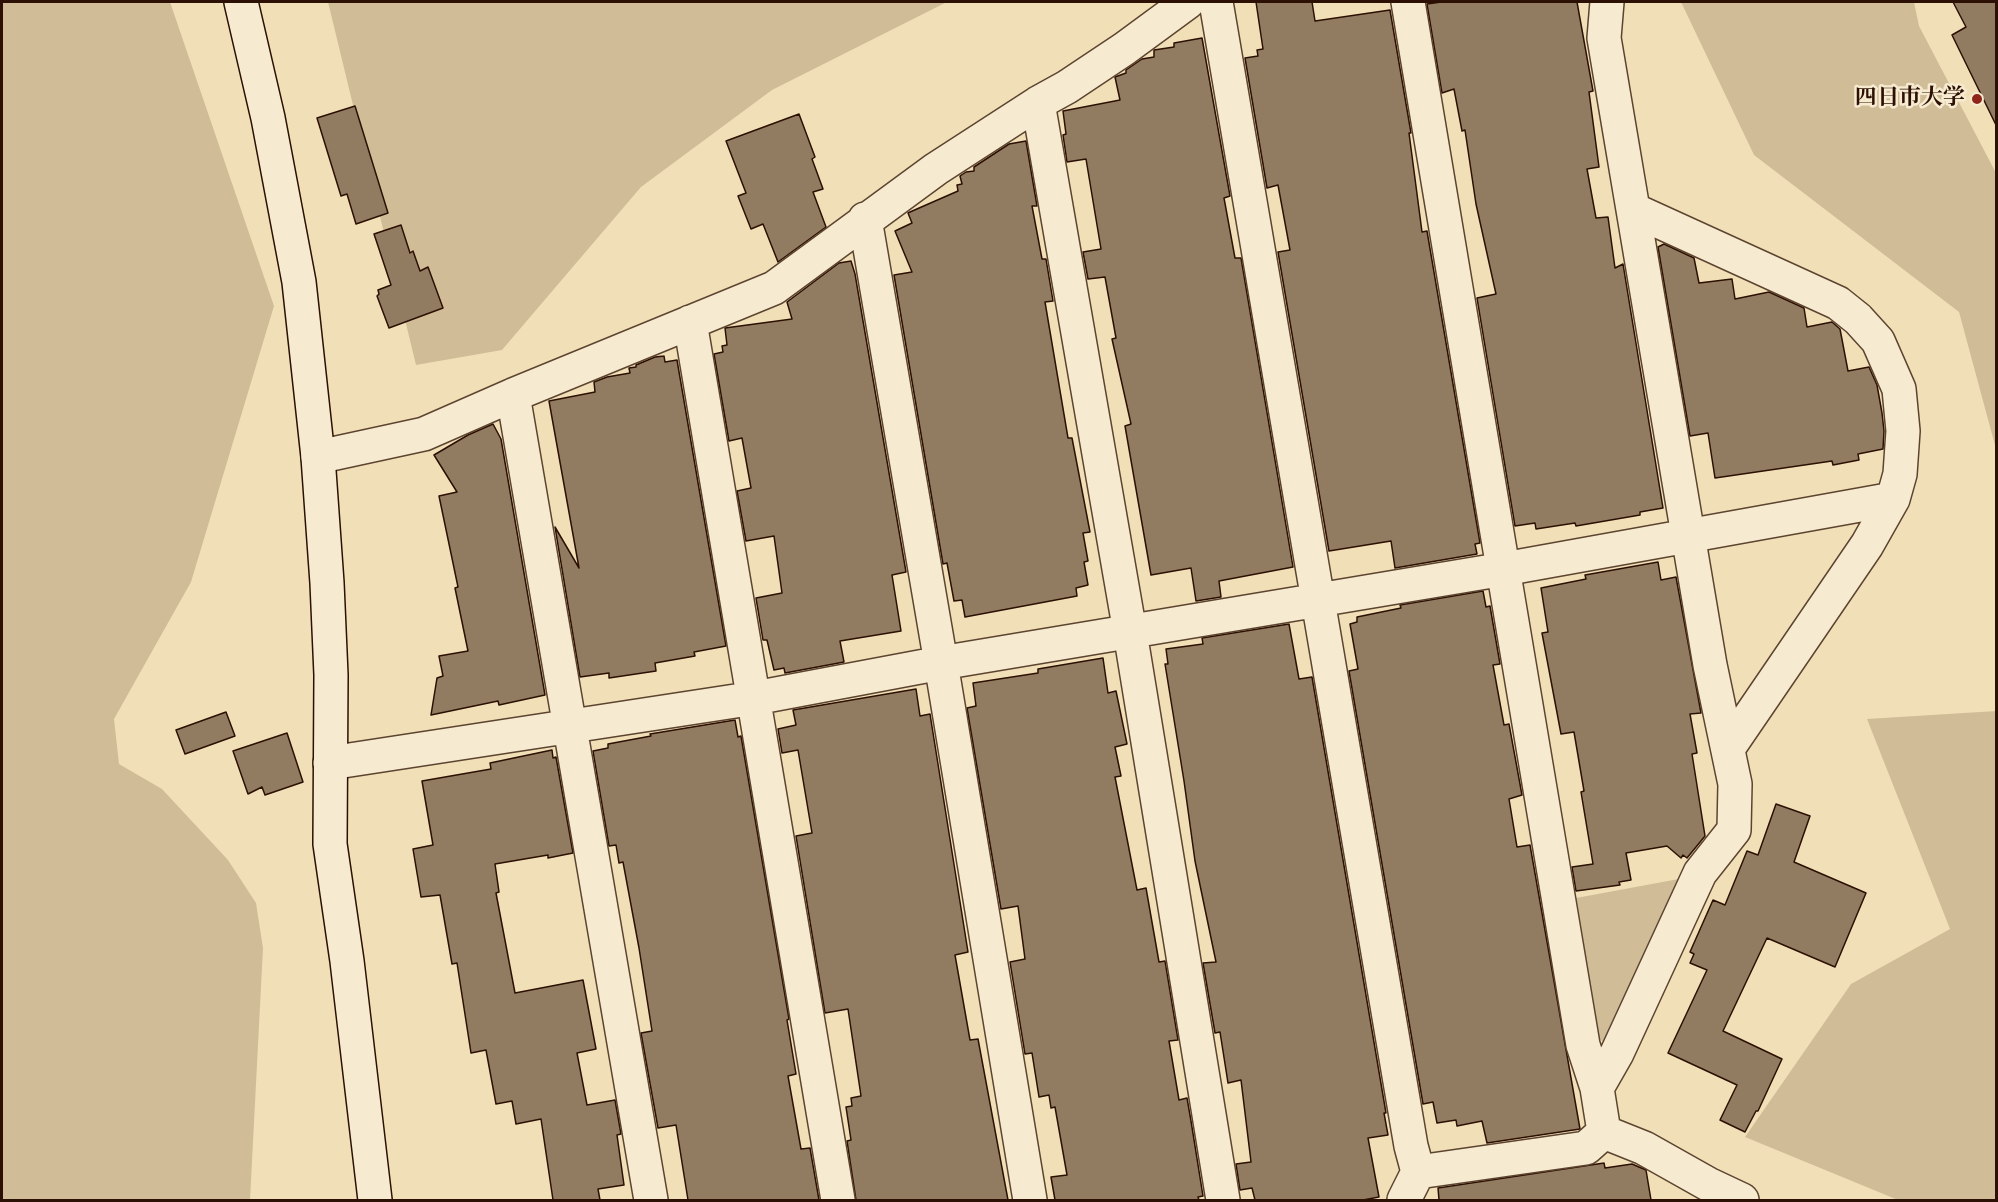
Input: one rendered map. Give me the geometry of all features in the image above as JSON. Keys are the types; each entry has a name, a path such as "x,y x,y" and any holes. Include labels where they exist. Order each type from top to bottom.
{"street":[{"path":"241,2 268,118 299,282 318,456 327,584 331,675 330,844 375,1200"},
{"path":"318,456 424,434 774,288 936,169 1038,103 1067,87 1188,2"},
{"path":"1216,2 1411,1146 1411,1186 1586,1148 1604,1132"},
{"path":"1408,2 1583,1046 1597,1088 1604,1132"},
{"path":"1597,1088 1617,1053 1700,873 1734,830 1735,784 1710,665 1604,38 1607,2"},
{"path":"1038,103 1131,632 1223,1200"},
{"path":"1634,210 1838,303 1858,319 1878,340 1899,389 1902,420 1900,474 1893,499 1867,545 1729,747"},
{"path":"865,219 1030,1200"},
{"path":"690,322 838,1200"},
{"path":"513,395 651,1200"},
{"path":"330,763 755,698 941,663 1504,569 1893,499"},
{"path":"1604,1132 1644,1148 1708,1184 1742,1200"}],"shaded area":[{"path":"2,2 170,2 274,306 191,582 114,719 119,764 162,789 228,860 256,903 263,948 250,1200 2,1200"},
{"path":"328,2 947,2 772,90 641,187 502,350 416,365"},
{"path":"1681,2 1914,2 1919,26 1996,173 1996,449 1959,312 1754,155"},
{"path":"1996,711 1996,1200 1898,1200 1745,1137 1851,984 1950,929 1867,719"},
{"path":"1684,878 1608,1044 1597,1038 1576,898"}],"building":[{"path":"1256,2 1312,2 1315,21 1390,10 1411,133 1409,133 1422,232 1427,231 1480,543 1475,544 1477,554 1395,568 1391,541 1329,551 1278,252 1290,250 1278,185 1267,188 1245,58 1258,56 1257,50 1263,49"},
{"path":"1441,2 1577,2 1593,91 1589,92 1599,167 1587,169 1596,218 1608,217 1615,268 1623,264 1663,508 1640,512 1640,515 1576,526 1575,523 1536,529 1535,523 1515,526 1477,298 1496,294 1476,204 1465,130 1462,131 1454,89 1442,93 1427,4"},
{"path":"1953,2 1996,2 1996,125 1952,35 1966,27"},
{"path":"1202,38 1230,196 1224,198 1235,258 1241,258 1293,567 1219,581 1221,597 1196,601 1191,568 1151,575 1125,426 1131,424 1112,339 1116,338 1105,277 1088,279 1083,252 1101,249 1086,159 1067,162 1063,135 1066,134 1063,111 1120,100 1115,77 1126,73 1126,70 1142,59 1154,57 1154,50 1174,47 1174,43"},
{"path":"355,106 388,213 356,224 347,194 341,196 317,118"},
{"path":"799,114 815,157 812,159 823,189 813,192 826,227 778,262 763,224 751,229 738,196 746,193 726,141"},
{"path":"1026,141 1037,206 1032,206 1042,259 1046,259 1053,301 1045,302 1068,438 1072,438 1090,532 1083,533 1088,561 1084,562 1088,585 1076,588 1077,596 965,617 962,600 954,601 947,563 943,564 894,275 912,272 895,231 912,223 908,213 958,191 957,185 962,184 960,176 974,171 974,167 1009,144"},
{"path":"401,225 410,253 413,251 420,271 428,267 443,308 389,328 377,296 378,290 391,285 374,234"},
{"path":"1664,244 1694,258 1699,283 1732,279 1735,299 1769,292 1804,308 1807,327 1832,322 1840,329 1848,371 1869,367 1877,385 1884,431 1883,449 1858,454 1859,460 1833,465 1832,461 1715,478 1708,433 1690,436 1658,247"},
{"path":"851,261 906,572 892,575 901,631 840,641 844,662 785,673 784,668 774,670 767,640 763,640 756,598 782,593 774,536 746,541 737,491 751,488 742,438 729,441 714,354 723,352 722,346 727,345 725,328 792,319 787,302 839,263"},
{"path":"664,356 665,362 677,360 726,646 694,652 695,656 655,663 656,671 609,678 609,673 580,677 555,527 579,568 549,401 595,392 594,382 630,373 629,368 636,367 655,357"},
{"path":"493,424 501,439 545,695 499,705 498,701 431,715 437,678 443,676 439,656 468,651 455,588 458,587 439,496 457,492 434,455 468,435"},
{"path":"1658,562 1661,580 1676,577 1701,713 1690,714 1697,753 1692,754 1705,836 1687,858 1683,855 1681,858 1667,846 1626,853 1631,880 1619,882 1620,885 1576,891 1572,867 1593,864 1574,732 1561,734 1542,633 1548,632 1541,588 1586,579 1585,575"},
{"path":"1483,591 1486,607 1490,606 1500,664 1493,665 1504,725 1509,724 1522,795 1509,799 1517,847 1530,845 1580,1129 1487,1143 1482,1121 1457,1126 1456,1120 1437,1123 1433,1102 1423,1104 1349,671 1358,669 1350,624 1357,622 1357,617 1401,608 1400,605"},
{"path":"1289,624 1299,679 1312,677 1386,1113 1384,1113 1388,1135 1368,1138 1379,1197 1363,1200 1255,1200 1252,1188 1240,1190 1236,1164 1251,1162 1241,1080 1228,1083 1220,1032 1215,1033 1203,963 1216,962 1195,861 1165,664 1168,664 1166,649 1203,644 1202,638"},
{"path":"1103,658 1108,693 1116,691 1127,744 1115,747 1121,776 1115,777 1137,890 1146,888 1159,962 1165,961 1178,1040 1169,1041 1179,1100 1187,1098 1203,1196 1198,1197 1199,1200 1055,1200 1051,1177 1067,1175 1055,1107 1051,1108 1049,1095 1039,1097 1032,1053 1025,1054 1010,962 1025,959 1018,906 1001,909 967,708 976,706 973,683 1038,673 1038,669"},
{"path":"916,689 920,716 930,714 968,952 955,955 970,1040 978,1039 1008,1200 856,1200 847,1141 851,1140 846,1107 852,1106 851,1098 861,1096 848,1009 825,1013 796,836 812,833 798,750 782,753 778,729 796,725 793,710"},
{"path":"226,712 235,736 185,754 176,730"},
{"path":"735,720 738,737 741,736 789,1019 787,1020 796,1074 788,1076 801,1149 810,1148 819,1200 688,1200 676,1125 658,1128 641,1033 652,1031 639,948 623,862 619,863 616,845 609,846 593,751 608,748 608,744 651,736 650,734"},
{"path":"287,733 303,782 265,795 262,787 248,794 233,751"},
{"path":"552,750 553,758 556,757 573,853 495,864 499,892 496,893 515,993 583,980 596,1049 577,1053 587,1105 615,1100 621,1134 617,1135 624,1185 598,1189 600,1200 553,1200 541,1119 516,1124 512,1101 496,1104 486,1050 471,1053 457,963 452,964 440,895 421,897 413,849 433,845 422,781 491,769 490,763"},
{"path":"1776,804 1810,816 1794,862 1866,893 1835,967 1767,938 1723,1031 1782,1059 1758,1111 1745,1132 1720,1120 1737,1085 1668,1053 1707,970 1690,963 1694,954 1690,952 1713,900 1725,905 1747,851 1758,855"},
{"path":"1604,1163 1605,1168 1632,1164 1646,1170 1651,1200 1439,1200 1438,1188"}],"place":[{"name":"四日市大学","path":"1977,99"}]}
